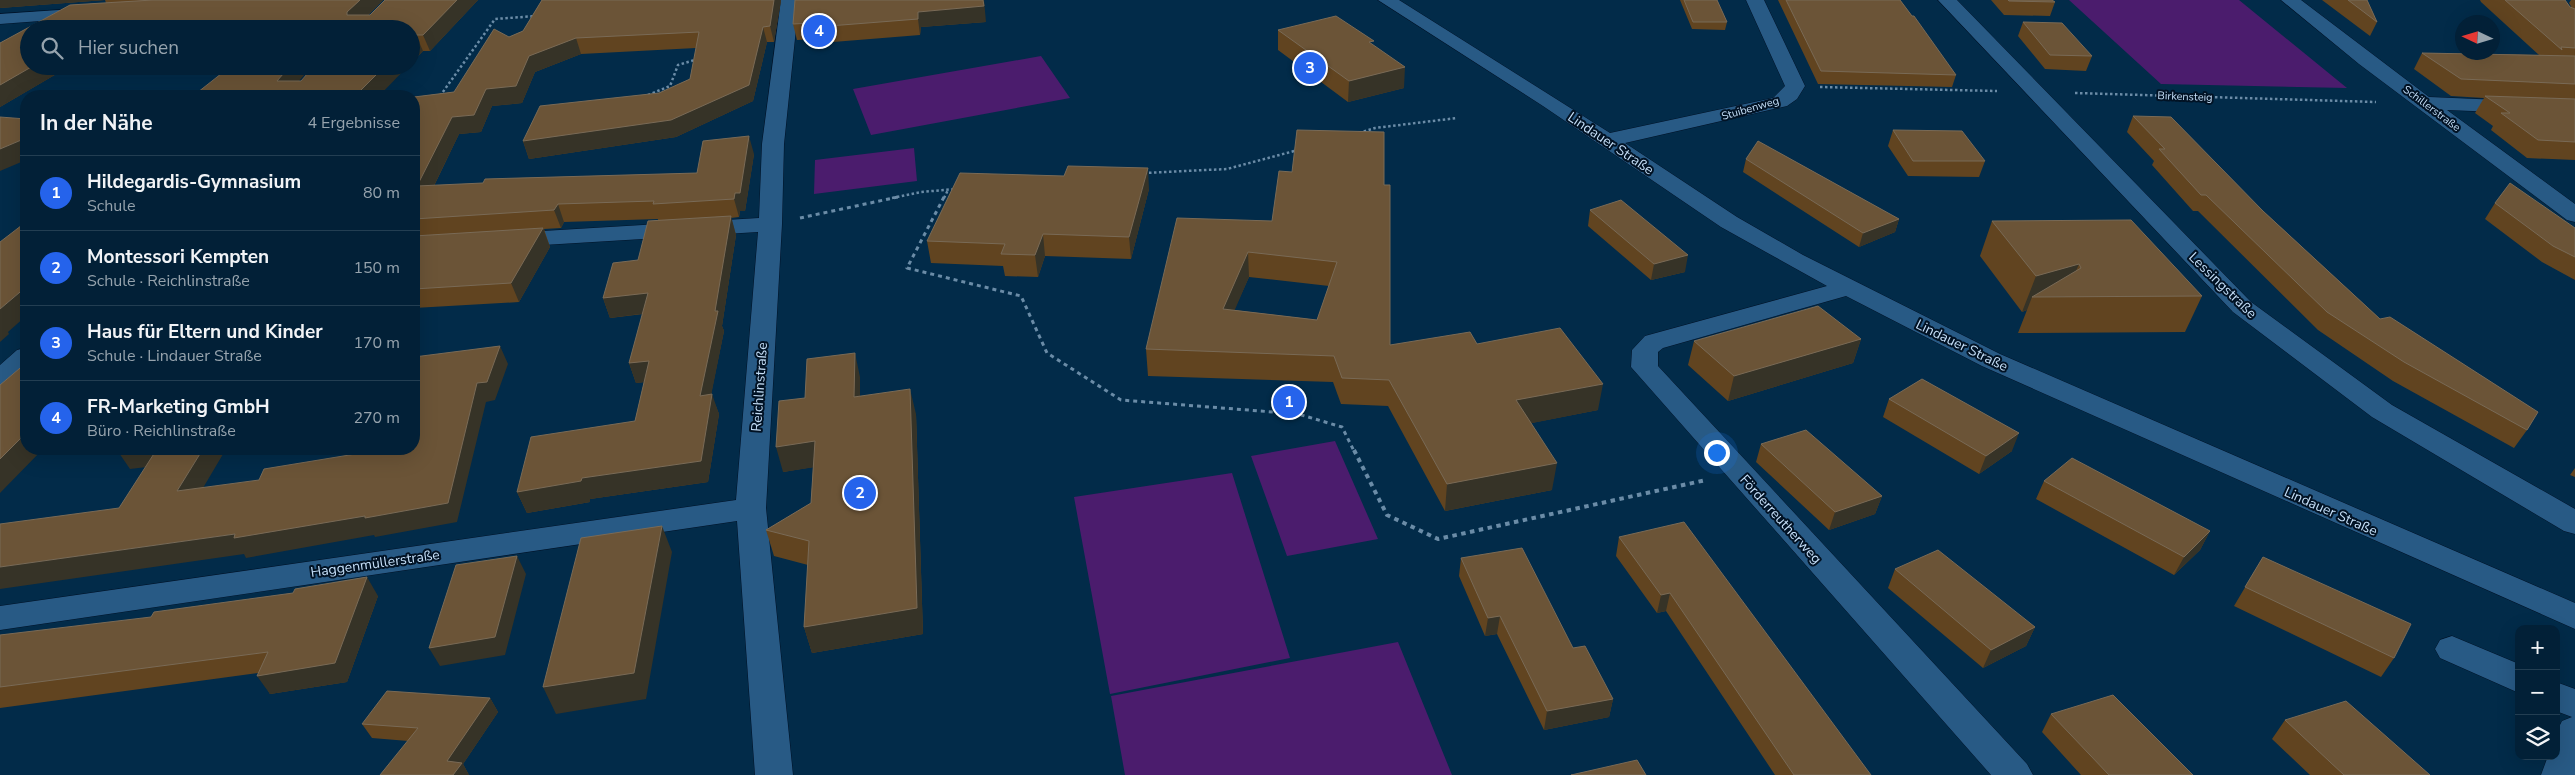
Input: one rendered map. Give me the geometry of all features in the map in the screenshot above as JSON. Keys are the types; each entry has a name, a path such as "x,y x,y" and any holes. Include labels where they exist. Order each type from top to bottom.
{"street":[{"path":"25,17 45,0"},
{"name":"Reichlinstraße","path":"774,775 751,508 770,224 773,144 790,0"},
{"name":"Lindauer Straße","path":"1387,0 1607,140 1729,222 1794,260 1991,360 2575,617"},
{"name":"Stuibenweg","path":"1607,140 1771,104 1790,95 1795,86 1755,0"},
{"name":"Lessingstraße","path":"1947,0 2033,92 2242,307 2382,410 2575,523"},
{"name":"Schillerstraße","path":"2290,0 2366,60 2575,215"},
{"path":"0,19 104,12"},
{"path":"2426,103 2575,109"},
{"path":"484,242 770,224"},
{"name":"Förderreutherweg","path":"1849,288 1654,342 1645,350 1644,367 2014,775"},
{"path":"0,380 20,362"},
{"name":"Haggenmüllerstraße","path":"0,618 751,508"},
{"path":"2452,649 2515,677"},
{"path":"2560,698 2575,704"},
{"path":"2560,775 2575,731"}],"path":[{"path":"434,100 441,94 496,19 541,16"},
{"path":"643,96 670,86 678,66 706,57"},
{"name":"Birkensteig","path":"1795,86 2426,103"},
{"path":"1357,134 1376,128 1457,118"},
{"path":"1141,173 1227,169 1301,149"},
{"path":"770,224 920,192 958,189"},
{"path":"948,190 907,268 1021,296 1047,353 1121,400 1298,414 1342,427 1387,515 1438,539 1740,473"}],"shaded area":[{"path":"2069,0 2239,0 2347,88 2161,84"},
{"path":"1041,56 1070,98 871,135 853,89"},
{"path":"914,148 917,181 814,194 815,160"},
{"path":"1335,441 1378,539 1287,556 1251,456"},
{"path":"1232,473 1290,658 1110,694 1074,497"},
{"path":"1398,642 1452,775 1125,775 1111,696"}],"building":[{"path":"153,0 360,0 347,12 347,15 370,15 385,0 457,0 423,35 420,35 420,20 42,20 70,5"},
{"path":"542,0 774,0 770,26 763,27 749,85 671,120 523,141 540,106 659,93 690,79 699,32 576,38 529,56 516,86 486,89 474,115 452,117 420,180 420,96 454,92 494,29 509,37 523,31"},
{"path":"795,0 983,0 984,6 918,12 918,19 829,26 830,22 793,24"},
{"path":"1684,0 1717,0 1727,22 1693,22"},
{"path":"1786,0 1900,0 1912,16 1914,16 1956,75 1821,71"},
{"path":"2052,0 2055,2 2009,1"},
{"path":"2348,0 2367,0 2377,22"},
{"path":"2505,0 2565,0 2570,7 2575,9 2575,48 2561,47 2562,50"},
{"path":"1336,16 1374,41 1369,42 1405,67 1349,81 1278,30"},
{"path":"2023,22 2062,23 2092,56 2050,55"},
{"path":"20,32 20,73 0,85 0,43"},
{"path":"2422,53 2455,54 2455,60 2500,60 2500,55 2575,56 2575,84 2461,79"},
{"path":"220,75 282,75 277,81 301,81 306,75 376,75 361,90 201,90"},
{"path":"2485,96 2575,99 2575,142 2538,140 2501,113 2510,113"},
{"path":"2133,116 2171,117 2263,211 2380,319 2390,317 2538,412 2527,430 2404,362 2327,312 2206,195 2201,195 2159,149 2165,149"},
{"path":"0,117 20,119 20,141 0,149"},
{"path":"1297,130 1384,132 1384,185 1390,185 1390,345 1470,332 1477,344 1560,328 1603,384 1516,400 1557,463 1447,484 1389,380 1342,378 1334,356 1146,349 1177,218 1272,221 1279,171 1292,172","holes":["1248,252 1337,262 1317,320 1223,309"]},
{"path":"1893,130 1962,131 1985,161 1913,161"},
{"path":"749,136 740,193 735,193 734,199 653,204 654,201 558,204 554,210 420,219 420,186 483,183 485,179 697,173 703,141"},
{"path":"1758,141 1899,219 1863,233 1746,159"},
{"path":"1068,166 1148,168 1129,237 1043,234 1035,255 1001,254 1005,244 927,241 960,173 1064,176"},
{"path":"2510,183 2575,228 2575,257 2553,246 2495,203"},
{"path":"1621,200 1688,255 1654,264 1590,210"},
{"path":"731,216 715,311 718,311 700,396 712,394 701,461 582,478 581,481 517,492 531,437 635,421 649,361 629,363 648,293 603,298 613,263 638,260 648,221"},
{"path":"2131,220 2202,296 2032,297 2081,268 2079,264 2036,276 1992,221"},
{"path":"20,227 20,292 0,309 0,242"},
{"path":"543,228 511,283 420,289 420,236"},
{"path":"1818,306 1861,339 1734,376 1694,341"},
{"path":"500,346 487,382 477,383 448,503 234,538 235,534 0,567 0,524 119,508 153,455 199,455 177,491 259,480 264,469 349,455 420,455 420,356"},
{"path":"855,353 854,397 910,389 917,608 804,627 809,541 766,530 811,503 815,441 776,447 779,401 805,398 807,359"},
{"path":"20,368 20,439 0,459 0,385"},
{"path":"1922,379 2019,433 1986,456 1889,399"},
{"path":"1806,430 1882,496 1835,512 1761,444"},
{"path":"2072,458 2210,531 2184,557 2044,481"},
{"path":"1684,522 1871,775 1794,775 1670,593 1661,595 1619,537"},
{"path":"662,526 634,673 543,687 581,538"},
{"path":"1522,548 1573,648 1585,646 1613,699 1547,711 1500,616 1488,618 1461,558"},
{"path":"1938,550 2035,627 1991,650 1895,569"},
{"path":"517,556 495,637 429,648 456,565"},
{"path":"2263,557 2411,624 2394,658 2245,587"},
{"path":"367,577 335,663 257,676 268,652 0,687 0,635 151,617 154,612 293,593 295,589"},
{"path":"387,691 490,698 447,761 462,763 453,775 380,775 418,728 362,724"},
{"path":"2113,695 2193,775 2109,775 2051,714"},
{"path":"2346,701 2430,775 2344,775 2285,720"},
{"path":"1637,760 1646,775 1571,775"}],"place":[{"name":"FR-Marketing GmbH","path":"819,31"},
{"name":"Haus für Eltern und Kinder","path":"1310,68"},
{"name":"Hildegardis-Gymnasium","path":"1289,402"},
{"name":"Montessori Kempten","path":"860,493"}]}
